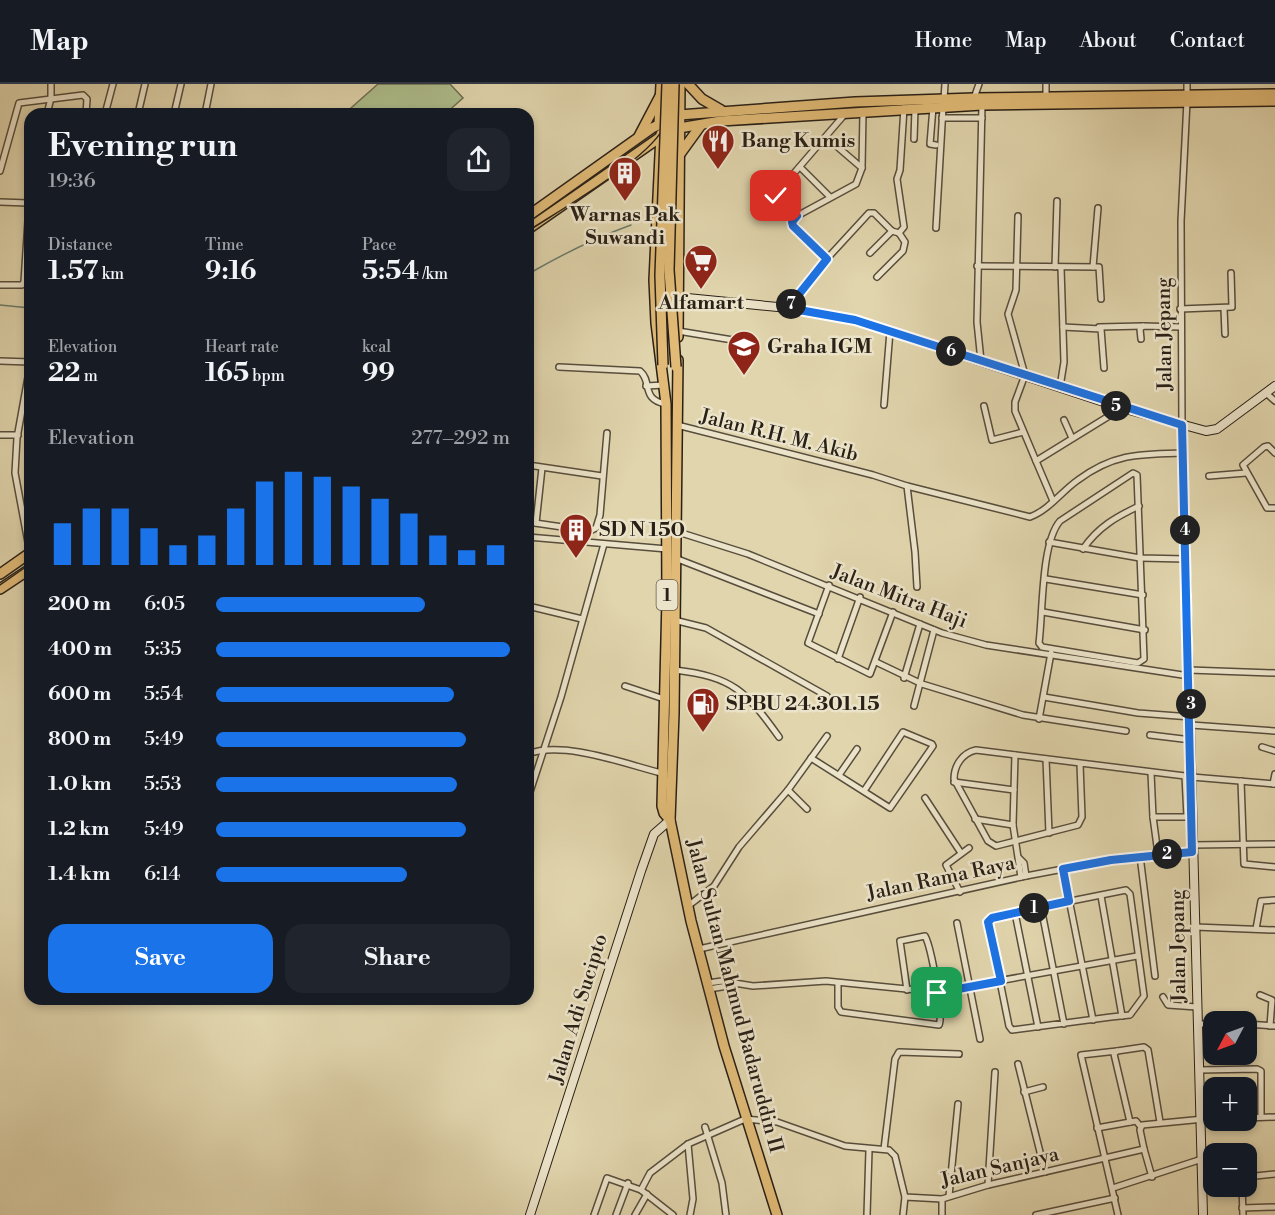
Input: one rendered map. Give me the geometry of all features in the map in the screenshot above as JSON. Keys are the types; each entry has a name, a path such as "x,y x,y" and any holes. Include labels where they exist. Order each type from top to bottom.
{"highway":[{"path":"659,138 663,125 661,84"},
{"name":"1","path":"667,84 660,275 666,404 667,549 664,699 669,749"},
{"name":"1","path":"670,820 662,806 668,775 675,670 677,425 676,368 669,270 674,84"},
{"path":"680,84 680,128"},
{"path":"688,84 702,99 724,111"},
{"path":"534,225 659,138 680,128 721,121 915,108 974,98 1046,96 1122,101 1187,93 1275,94"},
{"path":"1122,101 1187,93 1275,101"},
{"path":"660,96 668,102 680,97"},
{"path":"636,141 660,96"},
{"path":"534,212 636,141 679,115 724,111 1094,100"},
{"path":"663,125 680,128"},
{"path":"679,155 701,125"},
{"name":"1","path":"676,368 680,128"},
{"name":"1","path":"659,138 654,293 659,354 663,366"},
{"path":"637,155 650,156 659,170 678,173"},
{"path":"0,573 24,557"},
{"path":"0,589 24,572"},
{"name":"Jalan Sultan Mahmud Badaruddin II","path":"670,820 708,986 745,1119 777,1215"}],"street":[{"path":"48,108 51,84"},
{"path":"107,108 113,84"},
{"path":"139,108 145,84"},
{"path":"175,108 181,84"},
{"path":"206,108 212,84"},
{"path":"936,145 930,144 945,84"},
{"path":"974,98 979,84"},
{"path":"1046,84 1046,96"},
{"name":"Jalan Jepang","path":"1187,93 1181,221 1180,309 1203,1215"},
{"path":"0,171 16,104 21,101 83,95 87,99 86,108"},
{"path":"936,228 942,118 940,104"},
{"path":"981,362 977,322 977,266 982,105"},
{"path":"899,233 904,227 897,179 900,170 904,108"},
{"path":"914,139 915,108"},
{"path":"827,259 793,226 792,222 797,216 856,184 862,168 863,110"},
{"path":"797,216 776,196 847,112"},
{"path":"942,118 981,118"},
{"path":"826,137 862,168"},
{"path":"800,167 831,197"},
{"path":"1057,201 1058,268 1064,362 1060,387"},
{"path":"0,202 24,203"},
{"path":"1094,267 1098,208"},
{"path":"788,308 827,259 869,213 874,213 892,231 899,233 905,242 903,251 877,277"},
{"path":"1018,216 1016,294 1008,314 1024,375 1015,402 1015,411 1053,501 1077,480 1122,456 1184,453"},
{"path":"870,253 892,231"},
{"path":"977,266 1094,267 1101,270 1101,299"},
{"path":"1180,309 1224,308 1234,305 1231,273"},
{"path":"0,285 22,285 24,282"},
{"path":"677,297 788,308 855,320 1122,408 1206,431 1217,429 1275,386"},
{"path":"1224,308 1225,334"},
{"path":"1141,339 1140,329 1143,326"},
{"path":"1063,327 1181,327"},
{"path":"1099,327 1102,330 1104,369"},
{"path":"678,331 751,343"},
{"path":"884,405 890,331"},
{"path":"0,361 24,363"},
{"path":"559,367 640,371 644,374 648,393 655,401 666,404"},
{"path":"646,386 664,385"},
{"path":"1266,393 1275,401"},
{"path":"24,400 15,473 24,521"},
{"path":"984,406 992,440 1023,432"},
{"path":"1036,461 1122,408"},
{"path":"1064,420 1072,438"},
{"name":"Jalan R.H. M. Akib","path":"677,425 1030,518 1053,501"},
{"path":"542,468 536,523 590,531 596,528 600,514 607,433"},
{"path":"0,435 18,435"},
{"path":"1275,453 1268,446 1255,453 1243,465 1267,508 1275,508"},
{"path":"534,466 602,476"},
{"path":"1132,473 1137,475 1145,630 1144,659 1138,663 1042,647 1039,643 1048,542 1052,530 1060,520 1132,473"},
{"path":"1209,476 1246,473"},
{"path":"907,486 915,552 916,587"},
{"path":"1083,549 1093,535 1106,524 1139,506"},
{"name":"Jalan Mitra Haji","path":"675,531 748,554 860,597 934,630 986,645 1189,673 1275,673"},
{"path":"534,538 667,549"},
{"path":"1048,542 1140,558 1186,559"},
{"path":"534,777 561,697 604,544"},
{"path":"675,558 819,614"},
{"path":"1046,579 1143,595"},
{"path":"829,585 808,643 870,674 893,612"},
{"path":"838,658 860,597"},
{"path":"534,607 582,619"},
{"path":"1042,612 1145,630"},
{"path":"674,620 706,627 827,696"},
{"path":"904,678 920,624"},
{"path":"914,706 922,684 934,630"},
{"path":"1039,719 1051,653"},
{"path":"876,662 904,678 1039,719 1126,731"},
{"path":"675,670 706,675 736,687 752,701 780,737"},
{"path":"625,686 664,699"},
{"path":"1044,697 1191,721 1275,731"},
{"path":"812,758 839,776 864,792 890,808 893,807 932,744 903,732 864,792"},
{"path":"1150,735 1191,740"},
{"path":"688,906 711,890 739,847 788,790 827,736"},
{"path":"1262,747 1275,751"},
{"path":"534,751 542,748 561,749 668,775"},
{"path":"839,776 857,749"},
{"path":"1080,764 1080,822 1072,828 1016,843 991,845 954,782 955,768 969,751 1185,776 1188,815 1184,818 1153,817"},
{"path":"1015,755 1013,825 1024,876"},
{"path":"1046,759 1049,833"},
{"path":"1151,773 1156,855"},
{"path":"1192,777 1274,784 1275,774"},
{"path":"1241,781 1244,864 1275,867"},
{"path":"954,782 1014,790"},
{"path":"788,790 807,809"},
{"path":"925,798 961,853"},
{"path":"975,819 1013,825"},
{"name":"Jalan Adi Sucipto","path":"530,1215 654,834 670,820"},
{"name":"Jalan Rama Raya","path":"699,949 1024,876 1192,849 1274,844"},
{"path":"960,892 946,865 969,848"},
{"path":"1140,856 1155,976"},
{"path":"1063,869 1093,1020"},
{"path":"1126,890 1130,894 1143,1001 1134,1013 1122,1016 1038,1027 1010,1028 988,922 992,918 1101,896 1126,890"},
{"path":"1101,896 1122,1016"},
{"path":"1256,929 1261,901 1275,900"},
{"path":"1041,907 1064,1023"},
{"path":"1015,913 1038,1027"},
{"path":"957,923 980,1039"},
{"path":"1195,927 1275,930"},
{"path":"838,982 838,1007 841,1012 937,1026 941,1021 937,993 927,939 921,935 900,941 907,990"},
{"path":"708,986 722,981 736,985 838,982 937,993 1137,956"},
{"path":"1257,1025 1272,1026 1272,1000 1260,995"},
{"path":"1163,997 1167,1005 1197,1007"},
{"path":"1197,1024 1203,1024"},
{"path":"1118,1215 1081,1055 1144,1047 1148,1050 1160,1122"},
{"path":"884,1149 895,1059 899,1052 906,1050 959,1054"},
{"path":"1117,1051 1114,1054 1130,1122"},
{"path":"1018,1064 1045,1172"},
{"path":"1199,1070 1257,1069 1261,1071 1261,1117"},
{"path":"988,1185 995,1072"},
{"path":"1024,1092 1043,1087"},
{"path":"949,1196 958,1104"},
{"path":"1257,1117 1275,1117"},
{"path":"1141,1127 1160,1122 1200,1118"},
{"path":"641,1190 650,1173 688,1144 707,1134 745,1119 777,1122 845,1146 868,1150 884,1149 895,1156 905,1197 903,1215"},
{"path":"1097,1128 1136,1122 1141,1127 1152,1177"},
{"path":"705,1127 722,1183 726,1215"},
{"path":"688,1144 693,1199 690,1215"},
{"name":"Jalan Sanjaya","path":"905,1197 942,1199 988,1185 1144,1149"},
{"path":"867,1215 868,1150"},
{"path":"1113,1188 1152,1177 1202,1155"},
{"path":"1257,1176 1275,1174"},
{"path":"594,1215 605,1180 610,1177 641,1190 673,1215"},
{"path":"616,1215 628,1183"},
{"path":"635,1215 647,1194"},
{"path":"1036,1215 1115,1198"},
{"path":"942,1199 942,1215"},
{"path":"1242,1212 1275,1207"}],"green space":[{"path":"378,84 450,84 463,98 452,108 351,108"}],"waterway":[{"path":"534,271 592,241 631,225"},
{"path":"0,305 24,307"}],"tram line":[{"path":"534,227 602,184 653,142 668,118 673,84"},
{"path":"0,585 24,568"}],"place":[{"name":"Bang Kumis","path":"718,170"},
{"name":"Warnas Pak Suwandi","path":"625,202"},
{"name":"Alfamart","path":"701,290"},
{"name":"Graha IGM","path":"744,376"},
{"name":"SD N 150","path":"576,559"},
{"name":"SPBU 24.301.15","path":"703,733"}],"route":[{"path":"776,196 797,216 792,222 793,226 827,259 788,308 855,320 1122,408 1182,425 1191,708 1192,852 1140,856 1063,869 1069,901 992,918 988,922 1001,981 937,993"}]}
